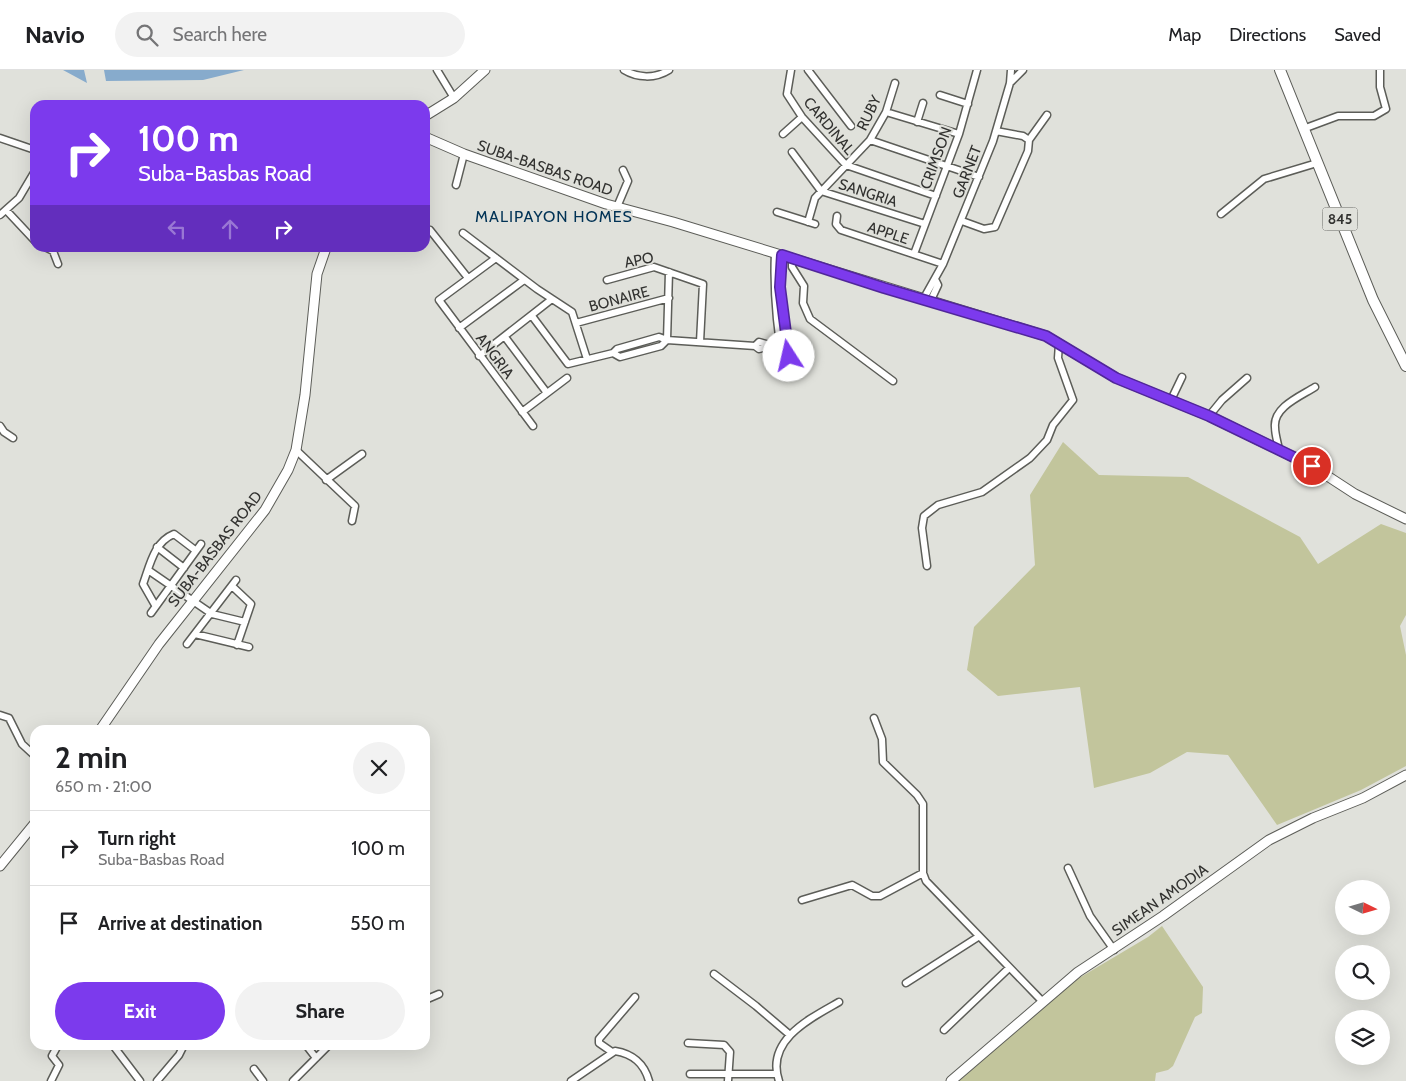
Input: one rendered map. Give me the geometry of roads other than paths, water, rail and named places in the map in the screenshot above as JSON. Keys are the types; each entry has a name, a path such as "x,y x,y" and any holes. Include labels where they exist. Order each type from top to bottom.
{"main road":[{"name":"845","path":"1280,70 1373,300 1406,366"}],"street":[{"path":"437,70 454,98"},
{"path":"430,113 454,98 485,70"},
{"path":"624,70 639,77 664,73 669,70"},
{"name":"CARDINAL","path":"791,70 788,94 802,117 846,166 936,196"},
{"path":"808,70 851,126"},
{"name":"CRIMSON","path":"914,254 959,134 977,70"},
{"name":"GARNET","path":"928,299 932,283 936,281 962,220 996,131 1010,82 1011,70"},
{"path":"1010,82 1022,70"},
{"path":"1303,129 1338,116 1374,116 1386,109 1380,86 1380,70"},
{"name":"RUBY","path":"777,212 811,223 815,198 870,140 886,112 895,83"},
{"path":"940,95 968,104"},
{"path":"917,122 923,103"},
{"path":"886,112 959,134"},
{"path":"962,220 984,229 995,226 1028,151 1029,140 1047,115"},
{"path":"782,134 802,117"},
{"path":"996,131 1023,136 1029,140"},
{"path":"0,138 30,148"},
{"name":"SUBA-BASBAS ROAD","path":"430,139 464,154 617,207 779,254 884,288 928,299 1046,336 1116,378 1209,416 1312,466 1355,494 1406,519"},
{"path":"870,140 979,177"},
{"name":"SANGRIA","path":"792,152 822,191 925,224"},
{"path":"456,185 464,154"},
{"path":"1221,214 1264,179 1317,163"},
{"path":"617,207 628,181 623,170"},
{"path":"30,179 19,198 3,213 30,236"},
{"name":"APPLE","path":"837,216 836,224 841,230 943,264"},
{"path":"430,230 468,278 496,258"},
{"path":"463,233 524,280 572,312 587,359"},
{"path":"54,252 58,264"},
{"name":"SUBA-BASBAS ROAD","path":"104,725 192,601 265,510 288,470 296,450 305,395 318,274 325,252"},
{"path":"779,254 773,287 787,370"},
{"path":"792,258 792,267 804,286 803,303 810,319 893,380"},
{"name":"APO","path":"607,280 654,267 704,284 700,342"},
{"path":"667,340 670,272"},
{"name":"ANGRIA","path":"468,278 440,300 479,356 533,426"},
{"path":"459,328 524,280"},
{"name":"BONAIRE","path":"576,323 669,298"},
{"path":"479,356 506,337 552,299"},
{"path":"532,316 568,364 613,353 617,349 659,337 667,340 755,346 759,342 770,345 783,343"},
{"path":"506,337 547,393"},
{"path":"927,566 922,528 924,516 938,506 982,492 1030,458 1047,440 1053,425 1073,400 1058,358 1059,344"},
{"path":"1171,400 1182,376"},
{"path":"522,412 567,378"},
{"path":"1209,416 1222,400 1247,378"},
{"path":"1279,450 1274,425 1277,418 1283,408 1315,387"},
{"path":"0,426 4,432 13,438"},
{"path":"296,450 355,506 352,521"},
{"path":"326,480 362,454"},
{"path":"155,605 143,584 157,547 166,537 174,534 195,550"},
{"path":"151,613 201,544"},
{"path":"157,547 184,568"},
{"path":"148,570 212,614 244,622"},
{"path":"187,644 235,584 251,604 237,645"},
{"path":"195,634 249,647"},
{"path":"0,716 9,718 22,744 30,751"},
{"path":"874,718 882,739 884,762 917,795 923,804 923,873 926,881 978,937 1042,1001"},
{"name":"SIMEAN AMODIA","path":"951,1081 998,1043 1042,1001 1078,972 1114,950 1275,836 1363,798 1406,775"},
{"path":"0,866 30,829"},
{"path":"1068,868 1090,916 1114,950"},
{"path":"802,900 852,885 872,896 880,896 923,873"},
{"path":"906,983 978,937"},
{"path":"944,1030 1009,968"},
{"path":"714,974 790,1035"},
{"path":"430,998 438,994"},
{"path":"612,1052 599,1043 599,1039 636,997"},
{"path":"690,1074 728,1078 778,1078 779,1054 790,1035 799,1025 839,1002"},
{"path":"688,1043 724,1044 730,1052 728,1078"},
{"path":"51,1081 60,1065 52,1056 55,1050"},
{"path":"117,1050 140,1081"},
{"path":"157,1081 180,1055 182,1050"},
{"path":"310,1050 316,1058"},
{"path":"293,1081 324,1050"},
{"path":"571,1081 612,1052 618,1051 640,1061 644,1066 648,1081"},
{"path":"254,1069 261,1080"}],"water":[{"path":"63,70 84,70 87,83"},
{"path":"104,70 244,70 203,80 106,81"}],"district":[{"name":"MALIPAYON HOMES","path":"554,216"}]}
